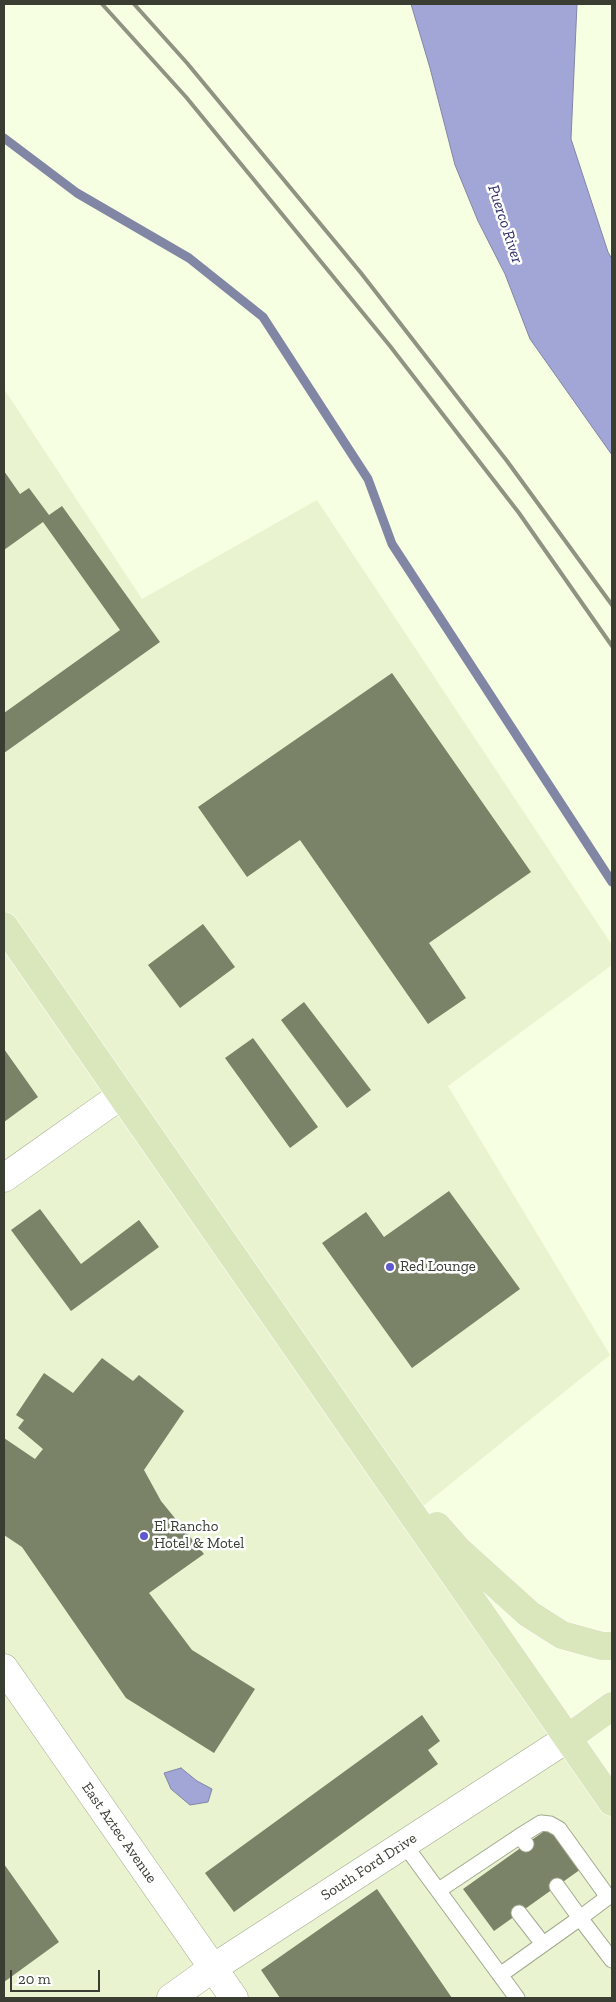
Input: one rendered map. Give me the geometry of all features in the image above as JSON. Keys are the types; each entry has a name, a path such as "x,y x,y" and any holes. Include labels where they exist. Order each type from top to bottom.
{"main road":[{"path":"4,926 120,1096 612,1802"},
{"path":"4,1178 120,1096"},
{"path":"351,1428 458,1550 529,1614 562,1635 602,1646 612,1646"},
{"name":"East Aztec Avenue","path":"4,1668 234,1998"},
{"path":"568,1738 612,1706"},
{"name":"South Ford Drive","path":"172,1998 213,1968 568,1738"}],"lane":[{"path":"439,1890 485,1866 523,1840 541,1824 550,1824 559,1829 608,1898 500,1975"},
{"path":"404,1844 517,1998"},
{"path":"557,1886 612,1960"},
{"path":"519,1913 543,1944"}],"shaded area":[{"path":"4,389 142,599 317,500 612,945 612,965 448,1086 610,1355 412,1515 612,1802 612,1998 234,1998 213,1968 171,1998 4,1998"}],"water":[{"name":"Puerco River","path":"411,4 577,4 571,139 608,252 612,259 612,455 530,339 505,274 478,221 455,165"},
{"path":"181,1768 197,1781 212,1789 208,1802 190,1805 171,1789 164,1773"}],"building":[{"path":"4,471 20,494 29,488 49,515 62,506 160,642 4,753 4,713 120,630 43,522 4,550"},
{"path":"392,673 531,872 429,943 466,998 428,1024 300,840 247,877 198,807"},
{"path":"203,924 235,967 180,1008 148,965"},
{"path":"304,1002 371,1090 347,1108 281,1020"},
{"path":"253,1038 318,1127 290,1148 225,1058"},
{"path":"4,1049 38,1097 4,1122"},
{"path":"449,1191 520,1289 412,1368 322,1243 366,1212 384,1237"},
{"path":"40,1209 81,1264 139,1220 159,1247 71,1311 11,1230"},
{"path":"102,1358 133,1381 139,1375 184,1411 144,1470 161,1501 204,1554 149,1593 192,1650 255,1689 214,1753 126,1698 22,1547 4,1535 4,1438 35,1459 43,1449 18,1428 24,1420 16,1415 44,1373 73,1393"},
{"path":"422,1715 440,1741 428,1750 438,1764 234,1912 205,1873"},
{"path":"550,1827 581,1869 494,1931 463,1889"},
{"path":"4,1864 59,1942 4,1982"},
{"path":"377,1889 452,1998 280,1998 261,1970"}],"waterway":[{"path":"4,138 77,193 189,258 263,317 368,479 392,544 612,882"}],"railway":[{"path":"102,4 186,97 390,346 519,513 612,646"},
{"path":"134,4 187,63 361,273 507,461 612,605"}],"place":[{"name":"Red Lounge","path":"390,1267"},
{"name":"El Rancho Hotel & Motel","path":"144,1536"}]}
